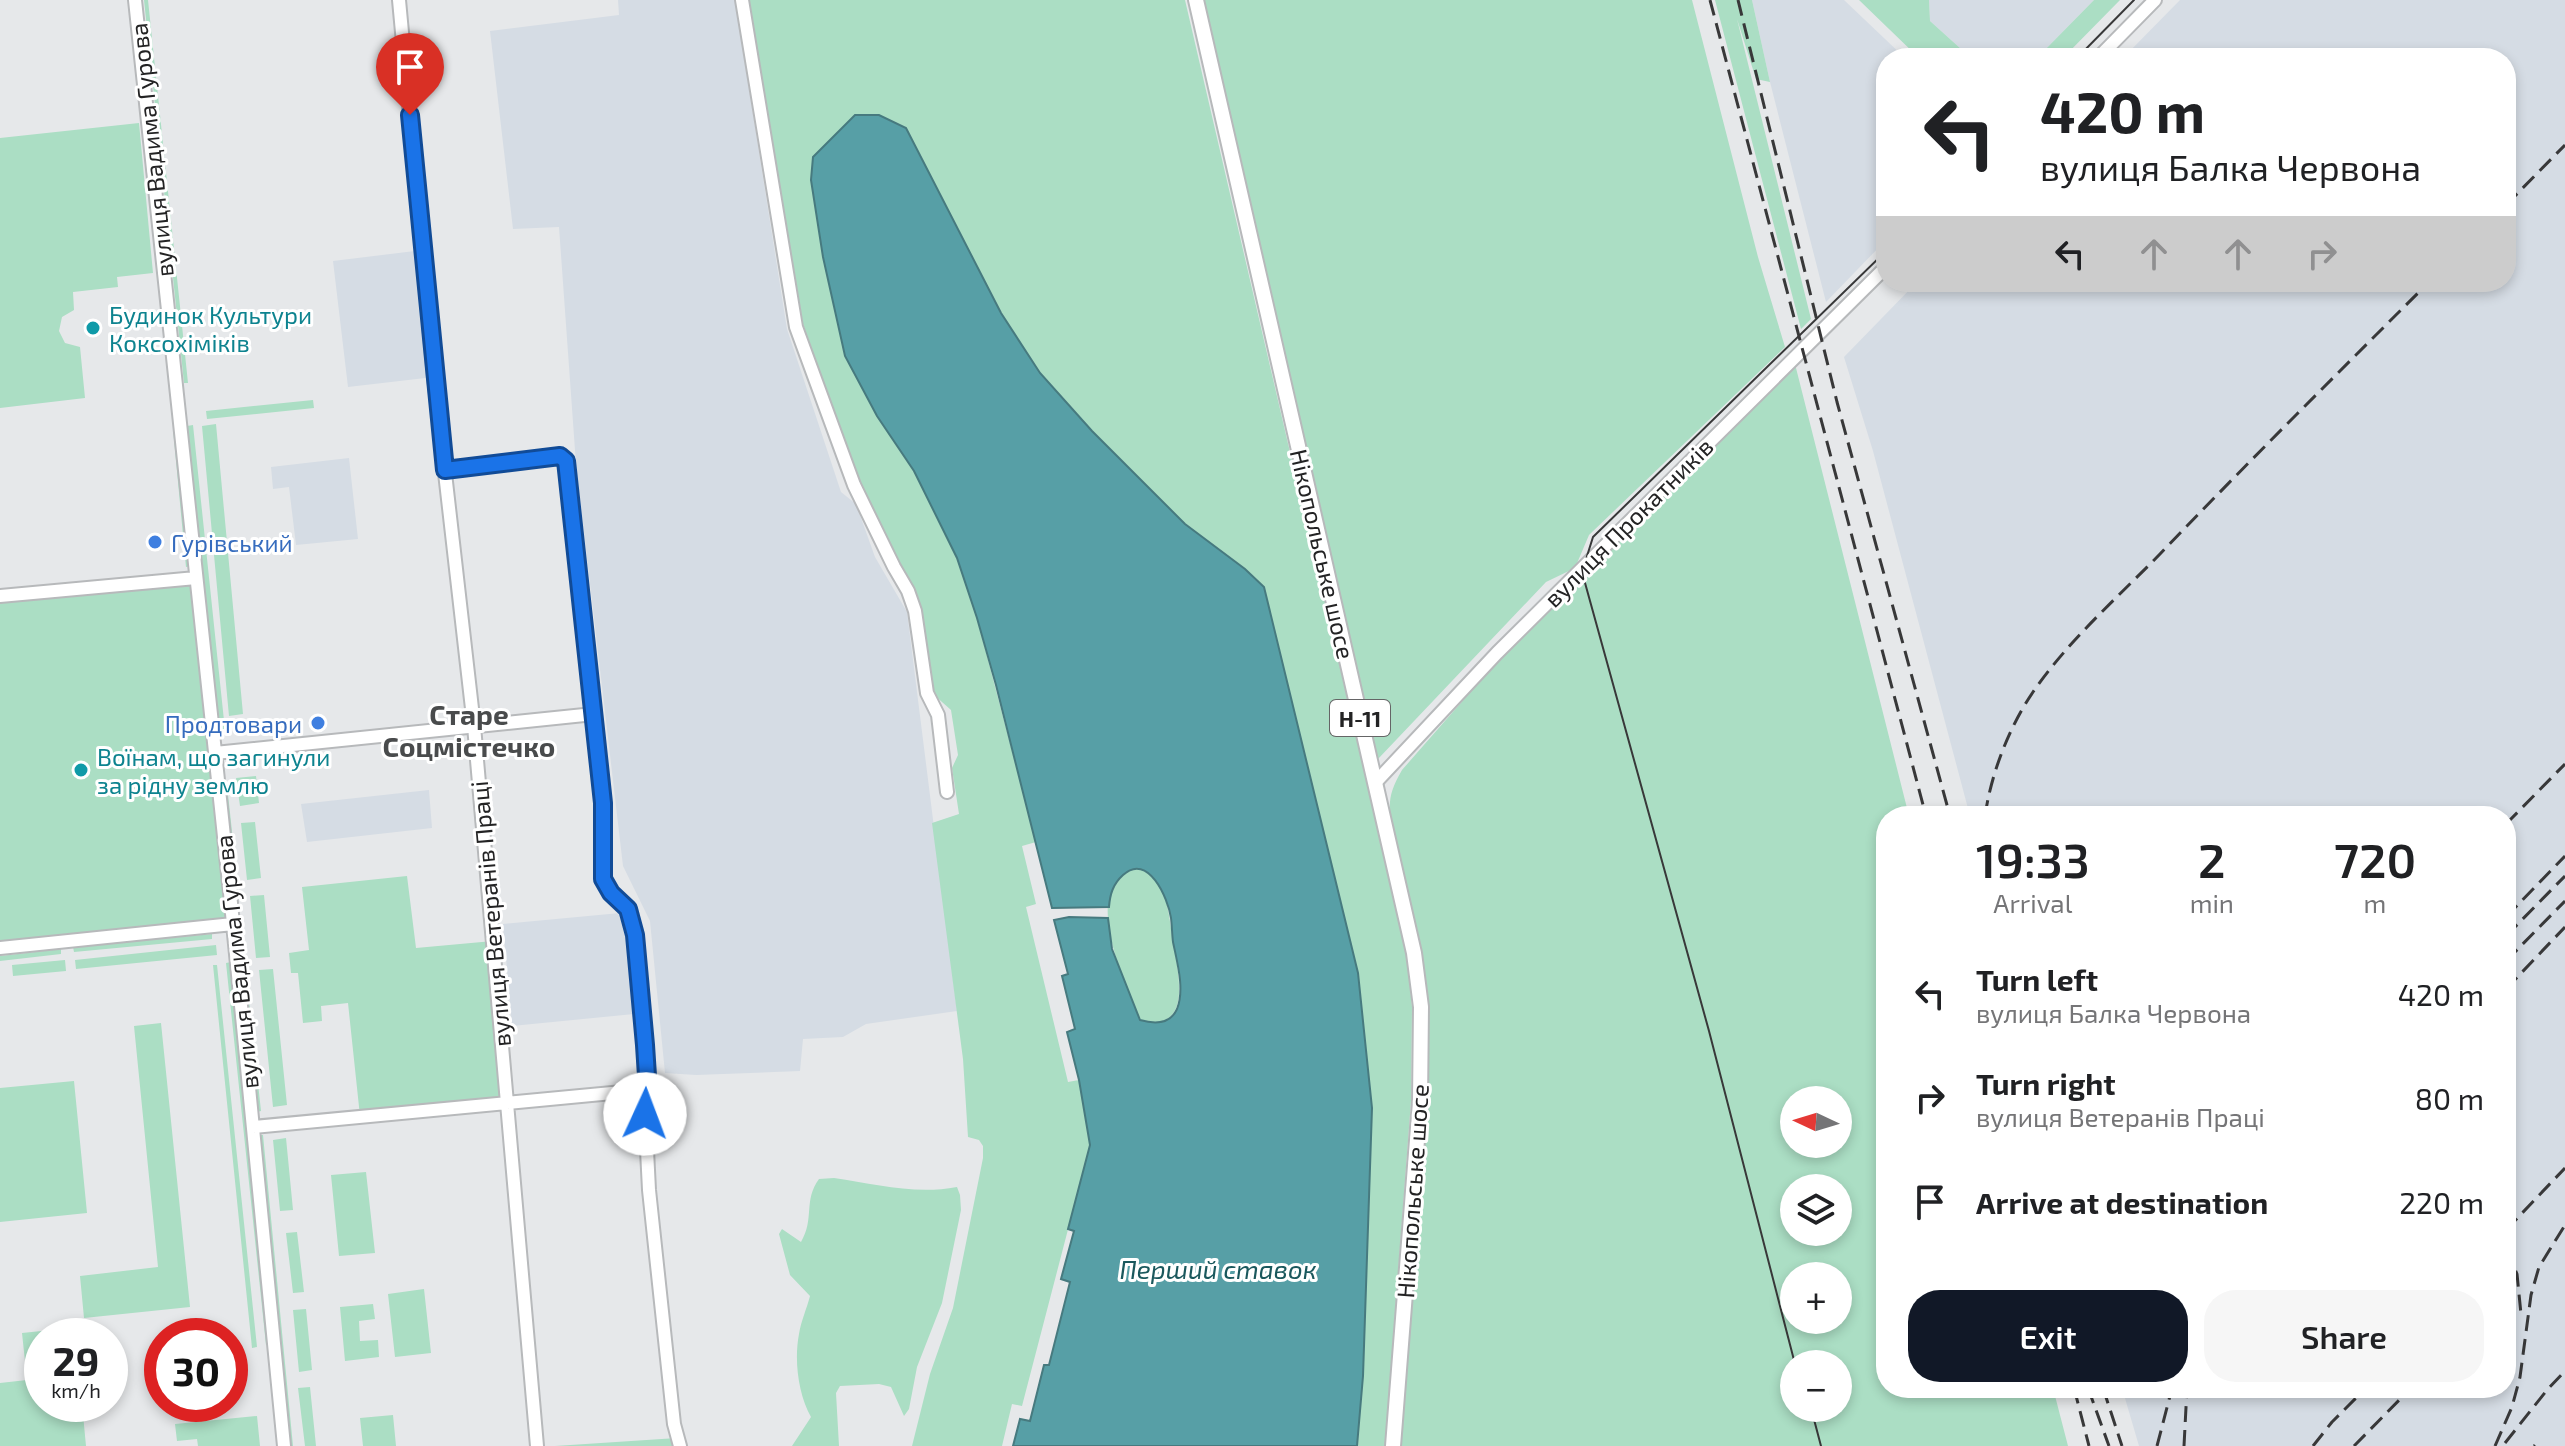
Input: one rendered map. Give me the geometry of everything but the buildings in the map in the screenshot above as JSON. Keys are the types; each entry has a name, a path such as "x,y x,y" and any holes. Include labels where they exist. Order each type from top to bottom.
{"main road":[{"name":"Нікопольське шосе","path":"1196,0 1414,953 1421,1007 1420,1102 1393,1446"}],"street":[{"name":"вулиця Вадима Гурова","path":"135,0 233,924 284,1446"},
{"name":"вулиця Ветеранів Праці","path":"399,0 445,470 474,726 537,1446"},
{"path":"742,0 796,327 854,485 908,591 915,611 927,693 938,715 947,792"},
{"path":"2108,48 2155,0"},
{"name":"вулиця Прокатників","path":"1375,783 1497,653 1876,277"},
{"path":"445,470 560,456 566,461 603,803 603,879 611,893 628,909 635,935 647,1076 644,1090 649,1190 674,1424 680,1446"},
{"path":"0,596 196,578"},
{"path":"215,753 594,714"},
{"path":"0,948 233,924"},
{"path":"253,1127 644,1090"}],"shaded area":[{"path":"618,0 735,0 787,329 841,492 856,504 875,557 907,612 957,1011 866,1024 843,1037 803,1039 800,1071 696,1075 665,1073 650,921 623,866 576,464 559,227 513,229 490,31 619,15"},
{"path":"1752,0 1844,0 1894,48 1876,48 1876,250 1826,302"},
{"path":"1929,0 2094,0 2047,48 1960,48 1930,21"},
{"path":"2180,0 2565,0 2565,1446 2139,1446 2125,1398 2516,1398 2516,806 1967,806 1873,451 1844,357 1907,292 2516,292 2516,48 2133,48"},
{"path":"423,250 434,377 348,387 333,261"},
{"path":"349,458 358,539 296,545 289,487 273,489 271,467"},
{"path":"429,790 432,828 307,842 301,804"},
{"path":"620,913 626,936 634,1014 512,1026 503,924"}],"green space":[{"path":"144,0 148,0 188,383 184,383"},
{"path":"749,0 1185,0 1407,956 1412,1007 1411,1101 1385,1446 1357,1446 1363,1376 1372,1108 1264,587 1185,524 1092,431 1040,373 1001,313 823,257 845,356 877,416 914,471 957,558 977,618 1036,842 1022,846 1036,904 1026,907 1068,1082 1079,1080 1090,1145 1022,1406 1012,1404 1002,1446 912,1446 930,1374 953,1308 983,1158 983,1146 979,1140 968,1137 963,1059 932,823 959,814 952,768 958,755 951,710 933,694 921,611 859,483 803,324"},
{"path":"1202,0 1692,0 1758,257 1785,347 1589,535 1575,568 1546,582 1378,759"},
{"path":"1715,0 1752,0 1770,82 1756,79 1737,19 1811,319 1801,329"},
{"path":"1859,0 1929,0 1930,21 1960,48 1909,48"},
{"path":"2094,0 2120,0 2073,48 2047,48"},
{"path":"139,123 153,273 117,277 118,287 73,292 74,310 62,317 59,331 65,343 80,347 85,398 0,408 0,138"},
{"path":"1795,364 1906,806 1876,806 1876,1398 2056,1398 2068,1446 1401,1446 1426,1102 1427,1006 1391,824 1392,790 1402,770 1501,657"},
{"path":"313,400 314,408 207,419 206,411"},
{"path":"216,424 243,714 229,716 202,426"},
{"path":"193,425 225,730 219,730 187,426"},
{"path":"173,429 178,429 191,566 186,567"},
{"path":"196,578 233,924 0,948 0,597"},
{"path":"256,776 259,803 240,806 236,778"},
{"path":"227,785 238,887 234,888 223,786"},
{"path":"255,822 261,878 247,880 241,823"},
{"path":"1138,868 1156,881 1165,899 1178,969 1179,998 1175,1010 1169,1018 1157,1022 1140,1020 1110,936 1110,894 1120,878"},
{"path":"407,876 416,948 493,941 507,1103 360,1116 348,1003 321,1006 322,1021 303,1023 298,973 291,973 289,953 309,950 302,887"},
{"path":"264,895 270,957 256,958 250,896"},
{"path":"212,934 212,939 74,952 73,947"},
{"path":"216,945 217,955 76,969 75,960"},
{"path":"61,949 61,954 0,961 0,956"},
{"path":"65,960 66,971 13,976 12,965"},
{"path":"231,962 270,1345 266,1345 226,963"},
{"path":"213,965 217,965 257,1347 252,1348"},
{"path":"273,969 287,1105 273,1107 259,970"},
{"path":"246,972 261,1111 257,1112 243,973"},
{"path":"161,1023 190,1307 84,1318 80,1276 158,1267 134,1026"},
{"path":"74,1081 87,1213 0,1222 0,1088"},
{"path":"260,1135 263,1135 293,1446 290,1446"},
{"path":"286,1138 293,1210 280,1211 273,1140"},
{"path":"366,1172 375,1253 339,1256 331,1175"},
{"path":"834,1178 910,1189 957,1187 961,1210 942,1303 917,1367 909,1409 904,1416 891,1387 879,1384 840,1386 836,1393 839,1446 792,1446 811,1417 800,1387 797,1355 800,1329 810,1296 790,1275 779,1234 782,1229 801,1242 814,1187 819,1179"},
{"path":"297,1232 304,1292 293,1293 286,1233"},
{"path":"424,1289 431,1353 395,1357 388,1294"},
{"path":"373,1304 375,1319 359,1321 360,1341 378,1340 379,1357 345,1361 340,1307"},
{"path":"306,1309 312,1370 299,1372 293,1310"},
{"path":"24,1380 24,1422 84,1422 86,1446 0,1446 0,1383"},
{"path":"310,1387 316,1446 305,1446 298,1388"},
{"path":"393,1415 396,1446 363,1446 360,1418"},
{"path":"257,1416 260,1446 198,1446 197,1439 177,1441 175,1424 248,1422 248,1417"},
{"path":"677,1438 680,1446 555,1446"}],"water":[{"name":"Перший ставок","path":"855,115 879,115 906,128 1001,313 1040,373 1092,431 1185,524 1264,587 1358,973 1372,1108 1363,1376 1357,1446 1013,1446 1020,1419 1030,1421 1044,1365 1049,1365 1070,1282 1061,1279 1074,1231 1068,1229 1090,1145 1067,1032 1075,1029 1062,976 1068,974 1054,920 1069,917 1108,918 1112,949 1140,1020 1161,1022 1174,1014 1179,1001 1180,976 1169,909 1155,880 1141,869 1132,869 1117,882 1109,907 1052,908 996,685 957,558 914,471 877,416 845,356 823,257 811,180 813,157"}],"tram line":[{"path":"2087,48 2134,0"},
{"path":"1791,1350 1709,1031 1582,572 1593,537 1876,261"},
{"path":"1815,1422 1821,1446"}],"railway":[{"path":"1710,0 1923,806"},
{"path":"1738,0 1837,402 1947,806"},
{"path":"2516,195 2565,145"},
{"path":"1987,806 2009,736 2033,692 2062,655 2419,292"},
{"path":"2516,814 2565,764"},
{"path":"2516,907 2565,856"},
{"path":"2516,926 2565,876"},
{"path":"2516,951 2565,901"},
{"path":"2516,978 2565,927"},
{"path":"2516,1219 2565,1168"},
{"path":"2516,1392 2531,1295 2539,1267 2565,1225"},
{"path":"2516,1272 2521,1314"},
{"path":"2505,1443 2565,1371"},
{"path":"2077,1398 2089,1446"},
{"path":"2092,1398 2109,1446"},
{"path":"2106,1398 2122,1446"},
{"path":"2157,1446 2169,1398"},
{"path":"2184,1446 2186,1398"},
{"path":"2313,1446 2356,1398"},
{"path":"2354,1446 2401,1398"},
{"path":"2495,1446 2514,1398"}],"place":[{"name":"Будинок Культури Коксохіміків","path":"93,328"},
{"name":"Гурівський","path":"155,542"},
{"name":"Продтовари","path":"318,723"},
{"name":"Воїнам, що загинули за рідну землю","path":"81,770"}],"district":[{"name":"Старе Соцмістечко","path":"469,730"}],"route":[{"path":"410,115 445,470 560,456 566,461 603,803 603,879 611,893 628,909 635,935 647,1076 645,1114"}]}
